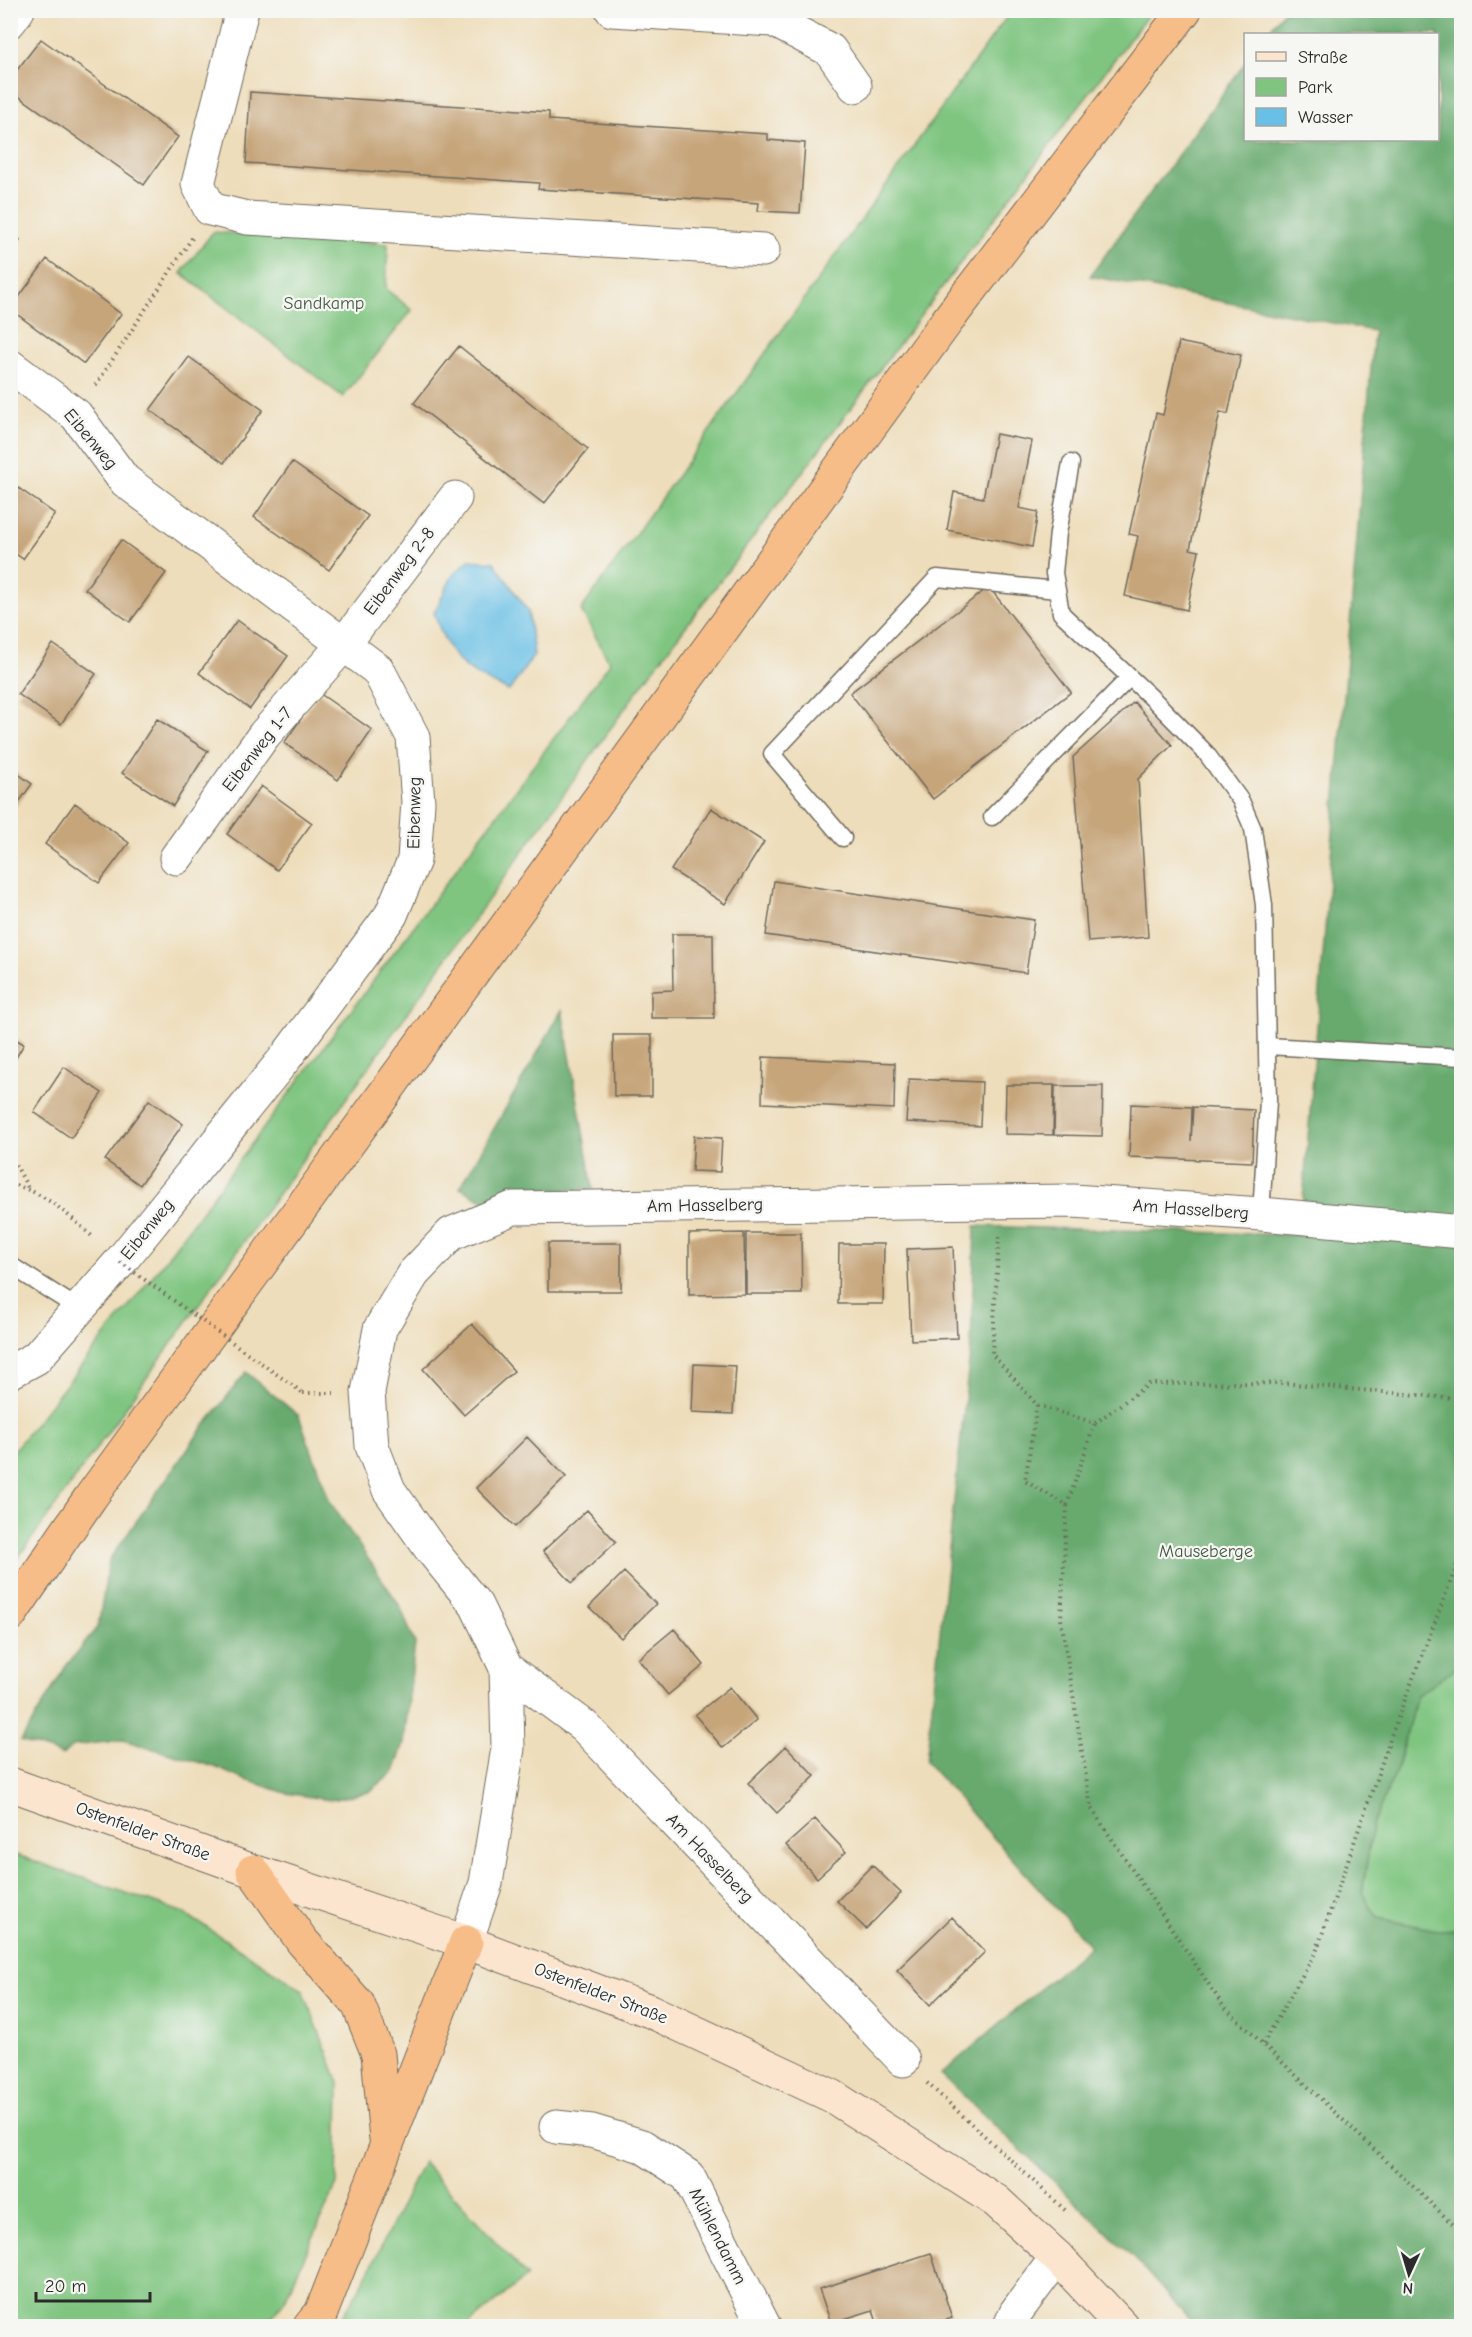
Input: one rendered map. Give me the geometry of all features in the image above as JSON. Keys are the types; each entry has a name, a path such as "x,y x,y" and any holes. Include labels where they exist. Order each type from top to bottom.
{"highway":[{"path":"10,1615 97,1489 940,331 1185,10"},
{"path":"253,1871 302,1941 358,2004 378,2054 387,2144"},
{"path":"310,2326 321,2313 466,1942"}],"main road":[{"name":"Ostenfelder Straße","path":"10,1784 253,1871 466,1942 650,2011 832,2096 996,2200 1057,2257 1122,2326"}],"street":[{"path":"10,21 18,10"},
{"path":"242,10 198,184 210,209 247,218 763,250"},
{"path":"612,10 773,20 830,50 855,86"},
{"name":"Eibenweg","path":"10,366 76,415 124,480 378,670 413,737 418,802 414,860 391,915 286,1057 110,1252 79,1309 36,1358 10,1372"},
{"name":"Eibenweg 2-8","path":"344,644 455,498"},
{"name":"Eibenweg 1-7","path":"176,858 264,735 344,644"},
{"name":"Am Hasselberg","path":"466,1942 486,1883 508,1748 506,1668 476,1605 430,1548 389,1490 372,1446 368,1392 380,1329 413,1274 450,1234 513,1208 1073,1201 1261,1214 1461,1232"},
{"name":"Am Hasselberg","path":"506,1668 584,1726 903,2060"},
{"name":"Mühlendamm","path":"556,2127 592,2131 642,2146 688,2176 764,2326"},
{"path":"1010,2326 1016,2312 1057,2257"}],"lane":[{"path":"1071,463 1058,533 1054,573 1061,613 1154,700 1206,753 1241,801 1253,830 1264,905 1267,1046 1268,1101 1261,1214"},
{"path":"843,838 772,754 937,578 1056,590"},
{"path":"992,817 1129,678"},
{"path":"1267,1046 1461,1057"},
{"path":"10,1265 79,1309"}],"path":[{"path":"76,415 210,209"},
{"path":"10,1154 28,1188"},
{"path":"10,1184 28,1188 52,1201 110,1252 303,1393"},
{"path":"997,1276 992,1354 1037,1405 1095,1423"},
{"path":"1461,1399 1282,1383 1149,1384 1095,1423 1067,1505 1061,1619 1090,1808 1224,2007 1461,2233"},
{"path":"1037,1405 1025,1480 1067,1505"},
{"path":"1263,2044 1316,1952 1395,1725 1461,1552"},
{"path":"903,2060 1065,2210 1057,2257"}],"green space":[{"path":"1011,11 1151,11 643,683 11,1568 11,1454 160,1267 610,663 581,610"},
{"path":"1284,11 1461,11 1461,1223 1302,1211 1374,331 1090,276 1244,64 1244,141 1439,141 1439,33 1267,33"},
{"name":"Sandkamp","path":"213,232 388,244 386,289 412,310 343,397 181,273"},
{"path":"562,1010 593,1189 524,1191 488,1203 460,1188"},
{"name":"Mauseberge","path":"975,1226 1300,1235 1461,1244 1461,1665 1417,1695 1396,1771 1373,1823 1362,1893 1378,1918 1437,1930 1461,1929 1461,2326 1195,2326 1137,2261 941,2074 1090,1946 926,1762 971,1343"},
{"path":"246,1372 299,1416 330,1502 400,1606 415,1643 404,1743 394,1772 369,1792 330,1800 286,1793 215,1767 123,1740 73,1746 62,1755 21,1741 66,1666 98,1627 109,1560 196,1437"},
{"path":"1461,1665 1461,1929 1437,1930 1378,1918 1362,1894 1373,1823 1396,1771 1417,1695"},
{"path":"11,1853 184,1913 303,1990 339,2083 337,2184 285,2300 265,2326 11,2326"},
{"path":"423,2162 527,2276 467,2326 337,2326 366,2277"}],"water":[{"path":"469,560 494,562 528,611 534,655 509,691 469,670 460,662 446,643 434,613 453,575"}],"building":[{"path":"41,39 178,137 144,185 10,90 10,79"},
{"path":"250,92 549,112 549,120 768,134 768,140 805,143 800,213 758,211 759,203 538,189 539,183 246,163"},
{"path":"10,233 20,240 10,253"},
{"path":"47,259 121,314 84,364 10,309"},
{"path":"1179,342 1241,355 1228,414 1220,412 1190,549 1199,551 1187,610 1125,596 1138,536 1129,534 1156,413 1163,415"},
{"path":"459,346 588,449 544,504 414,403"},
{"path":"189,357 263,410 224,463 150,410"},
{"path":"996,434 1032,441 1019,508 1038,512 1032,547 947,530 954,492 983,498"},
{"path":"292,462 368,516 329,570 254,517"},
{"path":"10,482 55,514 23,559 10,550"},
{"path":"121,540 166,573 130,622 85,589"},
{"path":"989,587 1071,692 933,799 850,693"},
{"path":"237,620 288,656 250,709 199,673"},
{"path":"53,644 96,674 61,724 18,694"},
{"path":"319,693 372,730 338,780 284,743"},
{"path":"1134,702 1172,745 1138,779 1148,937 1088,942 1073,757"},
{"path":"157,719 208,751 173,806 122,773"},
{"path":"10,768 32,784 12,812 10,811"},
{"path":"261,786 312,823 277,870 227,834"},
{"path":"75,803 129,843 99,883 45,844"},
{"path":"711,808 764,842 725,904 671,870"},
{"path":"774,881 1034,920 1026,973 766,935"},
{"path":"672,934 713,934 714,1018 651,1018 651,991 673,990"},
{"path":"613,1035 652,1035 652,1096 614,1096"},
{"path":"10,1036 24,1044 10,1068"},
{"path":"763,1057 895,1063 894,1109 762,1103"},
{"path":"64,1067 102,1093 71,1138 34,1112"},
{"path":"909,1079 982,1082 980,1126 906,1122"},
{"path":"1006,1085 1054,1085 1053,1135 1005,1134"},
{"path":"1055,1086 1103,1086 1102,1136 1054,1135"},
{"path":"149,1100 183,1124 140,1185 105,1160"},
{"path":"1131,1104 1192,1107 1191,1141 1193,1107 1254,1110 1252,1162 1129,1157"},
{"path":"694,1136 722,1138 720,1172 692,1171"},
{"path":"744,1233 745,1294 689,1295 689,1234"},
{"path":"746,1233 801,1233 802,1294 746,1294"},
{"path":"548,1243 621,1243 621,1291 548,1291"},
{"path":"839,1244 884,1244 883,1304 838,1304"},
{"path":"953,1247 957,1338 911,1340 907,1249"},
{"path":"472,1324 514,1371 464,1415 423,1369"},
{"path":"694,1364 736,1366 733,1414 692,1412"},
{"path":"527,1437 566,1477 515,1527 476,1488"},
{"path":"587,1510 616,1542 572,1583 543,1551"},
{"path":"624,1572 656,1604 621,1638 589,1607"},
{"path":"674,1629 704,1665 668,1695 638,1659"},
{"path":"730,1687 757,1720 723,1748 695,1715"},
{"path":"786,1746 815,1776 777,1813 748,1783"},
{"path":"815,1819 846,1852 817,1878 786,1845"},
{"path":"872,1865 901,1893 866,1929 837,1901"},
{"path":"952,1917 985,1952 930,2005 897,1970"},
{"path":"931,2253 952,2318 926,2326 878,2326 873,2310 831,2323 819,2289"}]}
